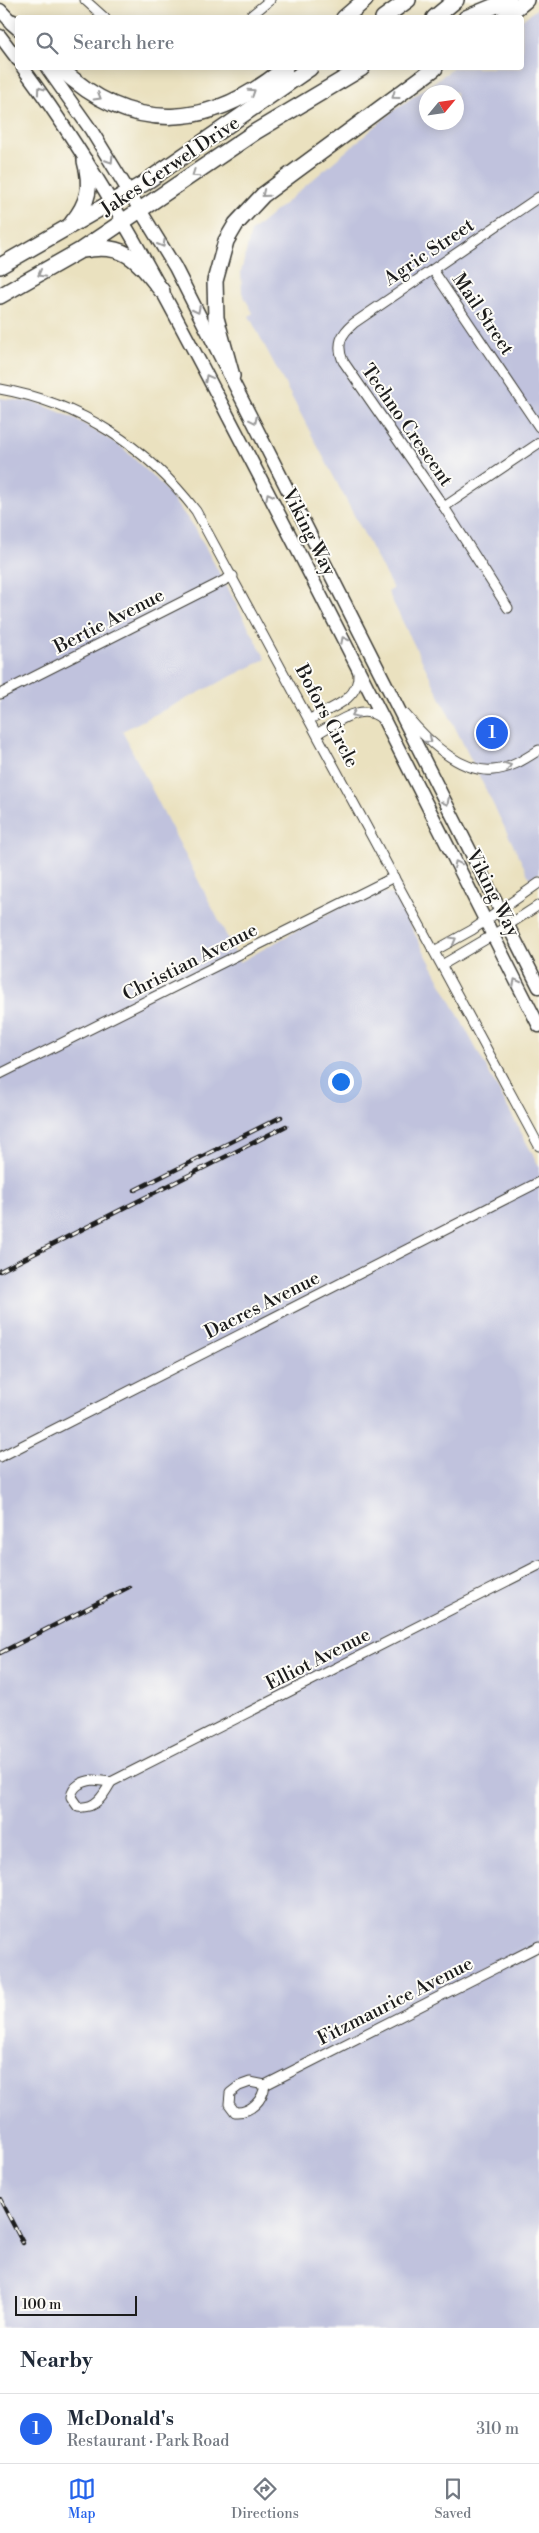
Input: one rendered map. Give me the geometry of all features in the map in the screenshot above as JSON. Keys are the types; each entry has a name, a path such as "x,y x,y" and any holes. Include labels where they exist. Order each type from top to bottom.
{"highway":[{"path":"348,15 365,0"},
{"path":"379,15 393,0"},
{"path":"386,15 408,0"},
{"path":"438,15 456,0"},
{"path":"473,15 508,0"},
{"path":"508,15 526,0"},
{"path":"62,70 79,85 110,104 143,114 171,116 205,113 231,104 258,89 282,70"},
{"name":"Jakes Gerwel Drive","path":"0,266 67,230 131,192 307,70"},
{"path":"232,376 216,318 215,281 226,241 236,224 263,195 432,70"},
{"name":"Jakes Gerwel Drive","path":"0,296 81,250 255,132 357,71"},
{"path":"67,230 88,198 90,184 85,161"},
{"path":"81,250 107,247 125,252 140,264 162,290"}],"main road":[{"path":"0,10 15,25"},
{"path":"0,36 15,56"},
{"name":"Viking Way","path":"25,70 46,98 123,222 162,290 356,663 539,1026"},
{"name":"Viking Way","path":"48,70 91,130 175,266 539,986"}],"street":[{"path":"85,0 102,15"},
{"path":"252,15 270,0"},
{"name":"Agric Street","path":"340,337 354,323 539,197"},
{"name":"Mail Street","path":"433,270 539,427"},
{"name":"Techno Crescent","path":"340,337 340,351 343,361 444,507 539,443"},
{"name":"Bofors Circle","path":"0,389 64,407 102,425 130,444 158,468 187,500 203,523 233,576 539,1146"},
{"path":"444,507 508,608"},
{"name":"Bertie Avenue","path":"0,694 233,576"},
{"path":"310,719 348,698 356,691 358,679 356,663"},
{"path":"396,704 436,746 463,763 487,770 507,768 539,750"},
{"path":"318,733 363,711 374,713 389,728"},
{"name":"Christian Avenue","path":"0,1074 394,877"},
{"path":"434,951 485,921 539,883"},
{"path":"442,965 493,936 539,904"},
{"name":"Dacres Avenue","path":"0,1457 539,1182"},
{"name":"Elliot Avenue","path":"111,1782 539,1564"},
{"name":"Fitzmaurice Avenue","path":"265,2085 539,1946"}],"shaded area":[{"path":"539,7 539,873 530,879 388,592 393,589 249,316 253,313 242,293 241,272 251,232 397,108 419,93 419,130 464,130 464,85 430,85 451,70 524,70 524,18"},
{"path":"0,398 38,403 74,418 123,448 160,483 195,528 266,659 122,731 240,962 372,889 394,895 539,1166 539,2328 0,2328"}],"railway":[{"path":"135,1190 281,1117"},
{"path":"0,1271 286,1126"},
{"path":"0,1653 129,1587"},
{"path":"0,2199 23,2243"}],"place":[{"name":"McDonald's","path":"492,733"}]}
